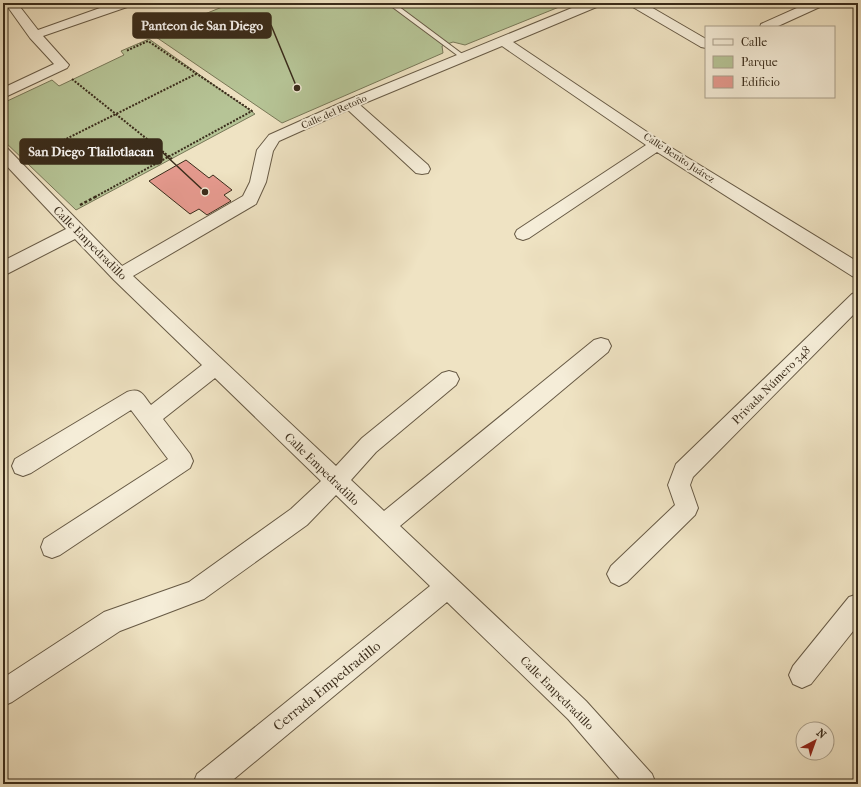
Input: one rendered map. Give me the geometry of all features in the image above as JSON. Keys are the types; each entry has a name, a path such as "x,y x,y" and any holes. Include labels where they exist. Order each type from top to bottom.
{"street":[{"path":"3,94 62,65 35,36 11,3"},
{"path":"35,36 126,3"},
{"name":"Calle del Retoño","path":"120,275 250,200 258,182 265,150 274,138 350,104 595,3"},
{"path":"635,3 705,43"},
{"path":"768,26 818,3"},
{"name":"Calle Benito Juárez","path":"503,41 657,145 858,271"},
{"path":"350,104 422,169"},
{"path":"523,234 657,145"},
{"name":"Calle Empedradillo","path":"3,153 120,275 577,710 642,784"},
{"path":"3,269 77,231"},
{"name":"Privada Número 348","path":"619,574 687,508 679,485 684,471 858,299"},
{"path":"383,526 601,346"},
{"path":"149,418 216,366"},
{"path":"3,693 114,621 196,592 299,517 336,482 369,445 449,379"},
{"path":"23,466 134,398 182,461 52,547"},
{"name":"Cerrada Empedradillo","path":"207,784 447,587"},
{"path":"802,675 858,606"}],"lane":[{"path":"390,3 463,57"}],"path":[{"path":"79,206 170,158 252,111 148,41 126,51"},
{"path":"29,157 196,74"},
{"path":"72,79 170,158"}],"green space":[{"path":"232,3 569,3 465,45 453,42 442,46 443,53 282,123 153,35"},
{"path":"149,39 255,114 76,210 3,140 3,103 52,80 59,86 124,55 121,51"}],"building":[{"path":"186,160 209,178 213,175 232,190 224,195 231,201 207,215 199,209 190,214 149,181"}],"place":[{"name":"Panteon de San Diego","path":"297,88"},
{"name":"San Diego Tlailotlacan","path":"205,192"}]}
